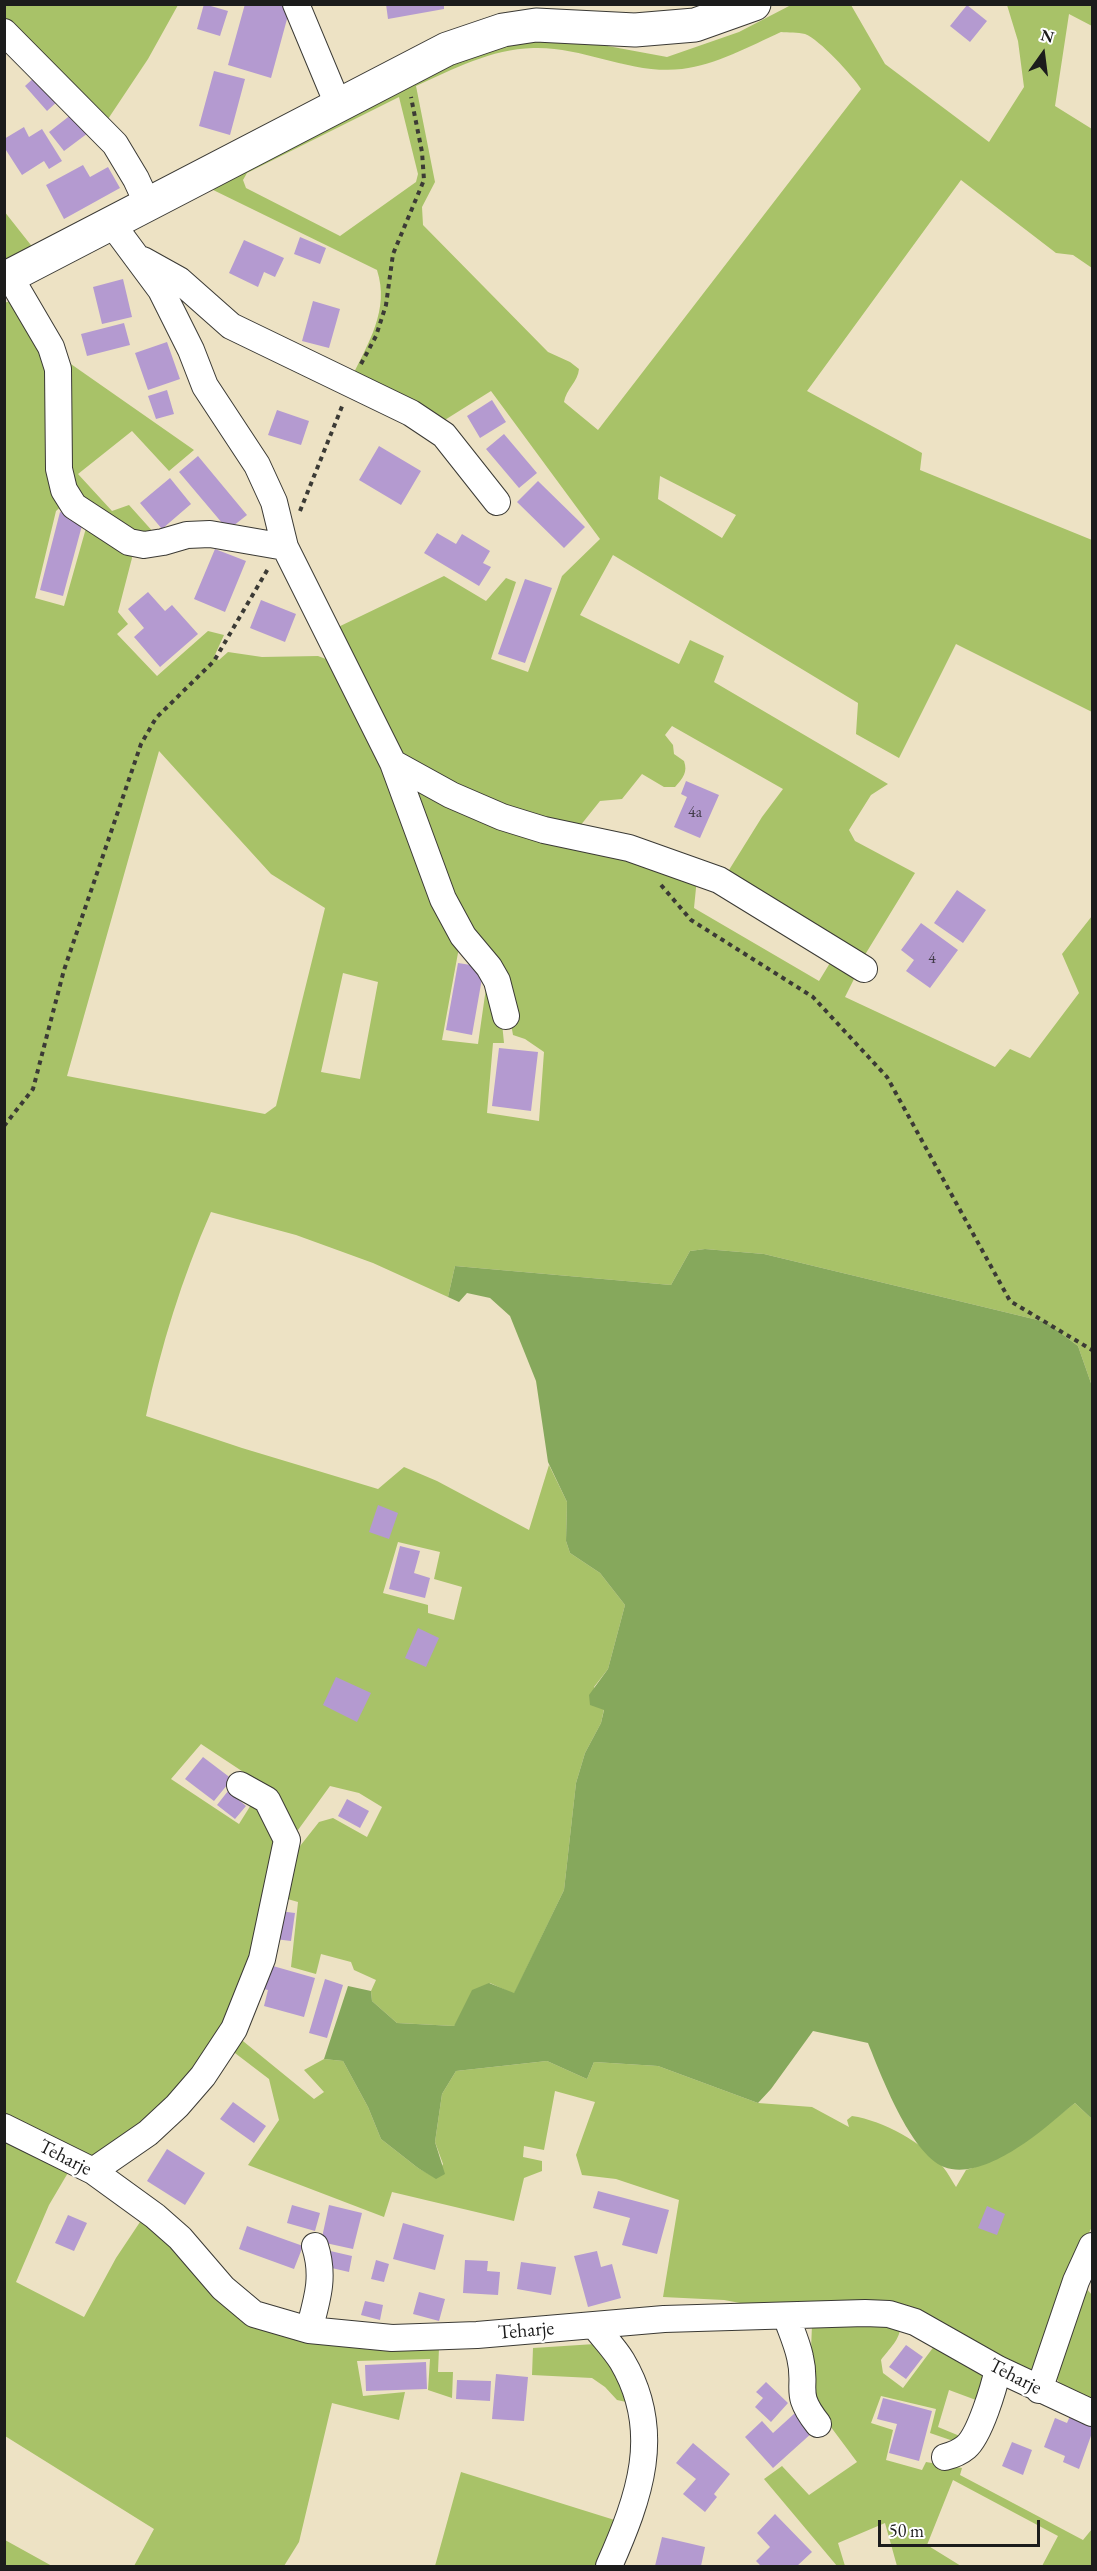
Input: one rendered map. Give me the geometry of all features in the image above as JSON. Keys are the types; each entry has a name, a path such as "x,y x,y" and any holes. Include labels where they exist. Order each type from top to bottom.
{"main road":[{"path":"7,278 447,49 503,30 536,25 665,29 695,25 754,4"}],"street":[{"path":"296,4 339,107"},
{"path":"4,32 115,144 136,179 148,205"},
{"path":"112,224 132,255 161,290 191,350 205,386 257,465 274,502 285,547 393,763 443,899 464,936 489,967 497,981 506,1016"},
{"path":"132,255 179,280 231,326 411,413 444,435 497,502"},
{"path":"7,278 51,347 58,369 59,469 64,490 74,506 129,542 144,545 187,535 210,534 285,547"},
{"path":"393,763 451,795 502,817 543,830 629,848 719,880 864,969"},
{"path":"93,2172 139,2140 177,2106 224,2046 234,2029 262,1959 287,1840 267,1800 240,1785"},
{"name":"Teharje","path":"4,2127 93,2172 155,2216 180,2238 223,2288 254,2314 309,2330 392,2338 477,2335 664,2319 889,2314 915,2322 998,2369 1092,2413"},
{"path":"309,2330 321,2273 315,2246"},
{"path":"1039,2390 1076,2281 1092,2246"},
{"path":"786,2316 801,2360 801,2398 818,2424"},
{"path":"594,2325 622,2361 636,2395 646,2441 642,2470 622,2536 609,2566"},
{"path":"945,2457 956,2454 968,2445 993,2392 998,2369"}],"path":[{"path":"4,1126 33,1089 64,970 141,744 156,718 214,661 265,572 285,547 351,385 376,336 386,305 393,254 424,180 422,152 412,107 409,70"},
{"path":"660,884 691,920 813,997 887,1077 1010,1301 1092,1350"}],"green space":[{"path":"5,5 178,5 148,59 106,122 5,24"},
{"path":"791,5 851,5 885,64 989,142 1024,87 1018,41 1007,5 1092,5 1092,26 1069,14 1055,106 1092,129 1092,268 1073,255 1056,253 961,180 807,391 922,453 920,470 1092,540 1092,712 956,644 899,758 856,734 858,703 613,555 580,615 679,664 690,640 724,656 714,682 888,784 871,795 849,830 855,841 915,873 863,958 724,878 762,817 783,789 672,726 665,735 673,745 674,754 684,761 685,768 682,778 675,787 664,787 642,774 622,799 600,801 576,831 504,811 403,758 332,630 444,576 486,601 506,578 516,582 491,659 528,672 562,576 600,539 491,391 440,423 351,379 370,339 379,313 381,299 377,270 205,186 393,91 506,40 575,40 667,57 739,32","holes":["781,32 805,34 835,58 861,89 598,430 564,402 577,378 579,369 570,362 548,352 423,225 422,207 435,182 416,86 473,61 517,49 570,51 644,68 663,70 707,64","399,97 418,174 416,182 340,236 246,188 243,180 247,173","660,476 736,515 722,538 658,499"]},
{"path":"4,211 34,249 4,263"},
{"path":"16,299 48,352 64,504 56,511 35,598 64,606 88,521 130,550 132,558 118,612 128,624 117,634 157,676 208,631 224,635 214,657 219,660 228,652 262,657 318,656 339,664 460,942 442,1040 478,1044 488,974 501,1013 504,1043 493,1043 487,1113 539,1121 544,1052 525,1039 513,1035 507,1002 468,934 410,793 420,786 697,878 694,908 819,981 833,958 858,971 845,997 995,1067 1010,1049 1030,1058 1079,993 1062,954 1092,916 1092,1386 1078,1346 1046,1322 764,1254 705,1249 690,1251 671,1285 455,1266 448,1297 373,1263 296,1235 211,1212 173,1312 146,1416 378,1489 404,1467 437,1481 529,1530 549,1465 567,1502 566,1541 570,1553 600,1573 625,1605 608,1669 594,1687 604,1709 601,1723 585,1753 576,1783 564,1890 514,1994 490,1983 454,2026 397,2023 372,2001 371,1991 376,1980 354,1970 351,1962 321,1954 316,1974 291,1967 298,1902 277,1896 289,1860 319,1822 333,1818 367,1837 382,1807 359,1793 330,1786 298,1830 284,1823 272,1791 201,1744 171,1779 239,1824 254,1800 279,1838 255,1958 228,2019 185,2088 102,2155 91,2156 5,2113 4,303","holes":["159,751 271,874 325,908 276,1106 265,1114 67,1076","343,973 378,982 360,1079 321,1072","398,1542 440,1552 434,1579 462,1587 454,1620 428,1613 428,1605 383,1593"]},
{"path":"68,362 194,450 169,471 132,431 78,474 112,511 129,505 155,534 146,539 93,514 62,466"},
{"path":"705,1249 764,1254 1046,1322 1078,1346 1092,1386 1092,2119 1075,2103 1032,2138 1000,2158 982,2166 962,2170 944,2167 932,2159 908,2130 889,2093 868,2043 813,2031 771,2089 758,2103 658,2066 594,2062 587,2079 547,2061 456,2071 442,2094 435,2142 445,2174 436,2179 381,2139 368,2107 343,2061 324,2059 348,1986 371,1991 372,2001 397,2023 454,2026 472,1990 489,1983 514,1993 564,1890 576,1783 585,1753 601,1723 604,1710 590,1705 589,1695 608,1669 625,1605 600,1573 570,1553 566,1541 567,1502 548,1462 536,1381 510,1316 490,1298 467,1293 459,1302 448,1297 455,1266 671,1285 690,1251"},
{"path":"238,2037 314,2099 324,2092 304,2070 324,2059 343,2061 368,2107 381,2139 418,2168 436,2178 443,2164 435,2142 442,2094 456,2071 547,2061 587,2079 594,2062 658,2066 758,2103 812,2107 849,2127 847,2120 852,2116 877,2123 902,2134 924,2149 943,2167 956,2187 966,2170 1010,2150 1075,2103 1092,2119 1092,2227 1071,2266 1032,2372 916,2315 767,2308 724,2300 663,2297 679,2200 616,2179 582,2175 576,2155 595,2102 555,2091 544,2150 524,2146 523,2157 542,2161 542,2171 524,2178 514,2221 392,2192 384,2217 248,2165 279,2120 269,2079 231,2050"},
{"path":"4,2139 69,2171 49,2205 16,2282 84,2317 116,2258 144,2216 309,2340 371,2350 439,2348 438,2372 453,2372 452,2398 428,2390 430,2359 357,2361 363,2396 405,2392 399,2420 332,2403 299,2542 284,2566 134,2566 154,2529 5,2436"},
{"path":"1085,2287 1092,2295 1092,2404 1062,2386 1055,2377"},
{"path":"812,2325 900,2325 897,2339 881,2360 883,2373 903,2388 935,2345 989,2373 984,2403 949,2390 938,2427 967,2439 962,2444 930,2433 936,2409 881,2396 871,2423 893,2430 886,2460 922,2470 926,2462 962,2468 960,2475 1083,2540 1092,2529 1092,2566 1042,2566 1058,2536 953,2480 927,2545 961,2566 897,2566 885,2523 838,2543 845,2566 837,2566 764,2479 782,2466 809,2495 857,2462 813,2403 810,2375"},
{"path":"595,2344 609,2354 631,2403 617,2400 605,2387 592,2378 532,2375 533,2348"},
{"path":"461,2472 621,2522 603,2566 435,2566"},
{"path":"5,2540 52,2566 5,2566"}],"building":[{"path":"204,4 228,11 220,36 197,29"},
{"path":"245,4 277,4 290,8 271,78 228,65"},
{"path":"386,4 444,4 444,9 388,19"},
{"path":"967,5 987,21 970,42 950,26"},
{"path":"214,71 245,79 230,135 199,126"},
{"path":"37,75 59,100 47,111 25,86"},
{"path":"72,114 88,133 64,151 49,132"},
{"path":"24,127 29,137 42,129 62,161 49,169 44,161 22,175 4,147 4,139"},
{"path":"83,165 90,177 108,167 120,188 64,219 46,185"},
{"path":"300,237 326,248 320,264 294,254"},
{"path":"244,240 284,258 275,277 264,272 258,287 229,273"},
{"path":"123,279 132,317 102,324 93,287"},
{"path":"313,301 340,309 329,348 302,341"},
{"path":"124,323 130,345 87,356 81,334"},
{"path":"167,342 180,379 148,390 135,353"},
{"path":"167,390 174,414 156,419 148,396"},
{"path":"492,400 506,422 480,438 467,416"},
{"path":"277,410 309,421 301,445 268,435"},
{"path":"504,434 537,473 519,488 486,449"},
{"path":"379,446 421,471 401,505 359,480"},
{"path":"198,456 247,515 228,530 179,472"},
{"path":"170,478 191,504 162,529 140,503"},
{"path":"538,481 585,527 564,548 517,502"},
{"path":"60,512 84,518 63,596 40,590"},
{"path":"437,533 456,544 462,534 490,551 483,563 491,567 479,586 424,553"},
{"path":"215,549 246,561 225,612 194,599"},
{"path":"525,579 552,588 525,663 498,654"},
{"path":"148,592 165,611 172,605 198,634 160,667 134,637 144,628 128,609"},
{"path":"261,600 296,614 285,642 250,628"},
{"path":"686,781 719,795 700,838 674,827 687,797 681,794"},
{"path":"957,890 986,910 963,943 934,923"},
{"path":"921,923 958,950 930,988 906,971 914,960 901,950"},
{"path":"458,963 484,967 472,1035 446,1030"},
{"path":"499,1048 538,1052 531,1111 492,1106"},
{"path":"378,1505 398,1513 389,1539 369,1532"},
{"path":"400,1546 420,1551 414,1573 430,1578 425,1598 389,1589"},
{"path":"418,1628 439,1638 426,1667 405,1658"},
{"path":"336,1677 371,1693 357,1722 323,1705"},
{"path":"203,1757 232,1779 214,1801 185,1779"},
{"path":"228,1791 246,1806 235,1819 217,1805"},
{"path":"347,1799 369,1811 360,1828 338,1816"},
{"path":"279,1911 295,1913 291,1941 275,1939"},
{"path":"266,1964 315,1978 304,2017 264,2006 268,1990 259,1988"},
{"path":"325,1979 343,1985 327,2038 309,2033"},
{"path":"233,2102 266,2126 254,2143 220,2119"},
{"path":"167,2149 205,2173 185,2205 147,2181"},
{"path":"598,2191 669,2210 657,2254 622,2245 630,2218 593,2208"},
{"path":"292,2205 320,2213 315,2231 287,2223"},
{"path":"329,2205 362,2213 353,2249 321,2242"},
{"path":"987,2206 1005,2214 997,2235 978,2228"},
{"path":"68,2215 87,2223 74,2251 55,2243"},
{"path":"403,2223 444,2235 435,2270 393,2259"},
{"path":"247,2226 303,2246 294,2269 239,2249"},
{"path":"326,2250 352,2256 349,2272 323,2266"},
{"path":"597,2251 601,2267 612,2264 621,2298 588,2307 574,2256"},
{"path":"376,2260 389,2264 384,2282 371,2279"},
{"path":"465,2260 488,2261 487,2271 500,2272 498,2295 463,2293"},
{"path":"521,2262 556,2267 551,2295 517,2289"},
{"path":"419,2292 445,2299 439,2321 413,2314"},
{"path":"365,2301 383,2305 380,2320 361,2315"},
{"path":"906,2345 923,2357 906,2379 889,2367"},
{"path":"426,2362 427,2389 366,2391 365,2365"},
{"path":"496,2374 528,2377 524,2421 492,2419"},
{"path":"457,2380 491,2381 490,2401 456,2399"},
{"path":"766,2382 788,2403 771,2422 755,2407 763,2398 756,2392"},
{"path":"883,2398 932,2411 919,2461 889,2453 897,2424 877,2419"},
{"path":"795,2413 813,2432 773,2468 745,2437 762,2421 773,2433"},
{"path":"1070,2416 1092,2425 1092,2433 1079,2469 1063,2462 1065,2456 1044,2447 1055,2418 1067,2423"},
{"path":"1012,2442 1032,2450 1023,2475 1002,2466"},
{"path":"693,2443 730,2474 714,2494 717,2497 705,2512 683,2494 696,2479 676,2463"},
{"path":"775,2514 812,2552 797,2566 761,2566 756,2561 770,2547 757,2533"},
{"path":"662,2537 705,2547 701,2566 655,2566"}]}
